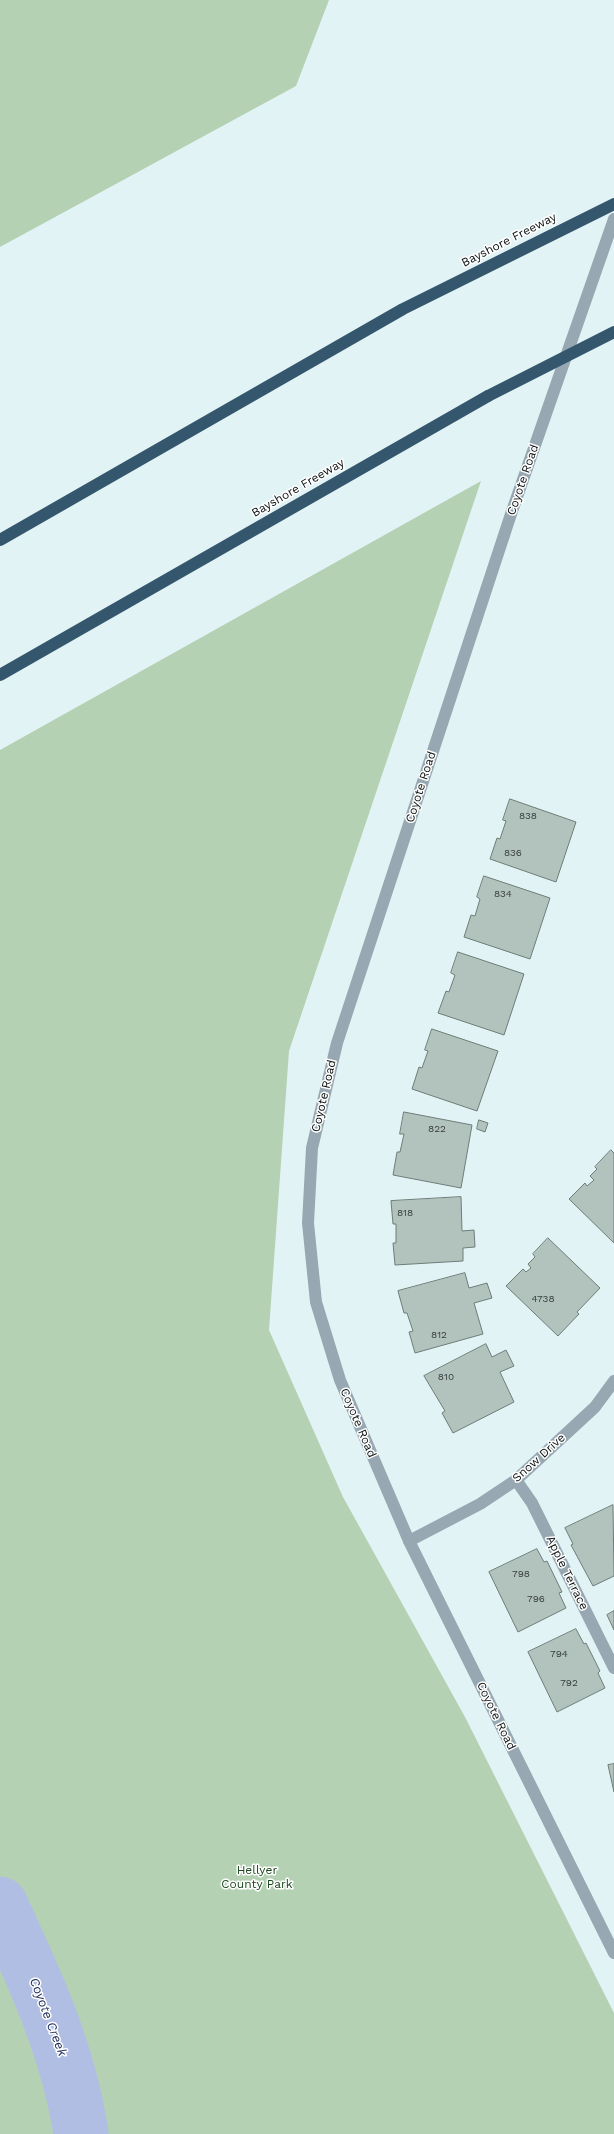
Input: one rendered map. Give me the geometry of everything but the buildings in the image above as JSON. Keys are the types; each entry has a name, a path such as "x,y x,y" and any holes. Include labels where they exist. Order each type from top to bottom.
{"highway":[{"name":"Bayshore Freeway","path":"0,540 403,309 614,204"},
{"name":"Bayshore Freeway","path":"0,675 488,396 614,332"}],"street":[{"name":"Coyote Road","path":"614,219 511,514 337,1043 312,1148 308,1223 316,1302 340,1380 409,1541 614,1953"},
{"name":"Snow Drive","path":"409,1541 480,1504 516,1480 595,1407 614,1381"},
{"name":"Apple Terrace","path":"516,1480 532,1502 614,1668"}],"green space":[{"path":"0,0 329,0 296,86 0,247"},
{"name":"Hellyer County Park","path":"481,481 289,1051 269,1330 343,1497 465,1717 614,2013 614,2134 0,2134 0,750"}],"waterway":[{"name":"Coyote Creek","path":"0,1904 26,1960 49,2016 68,2074 76,2104 81,2134"}]}
